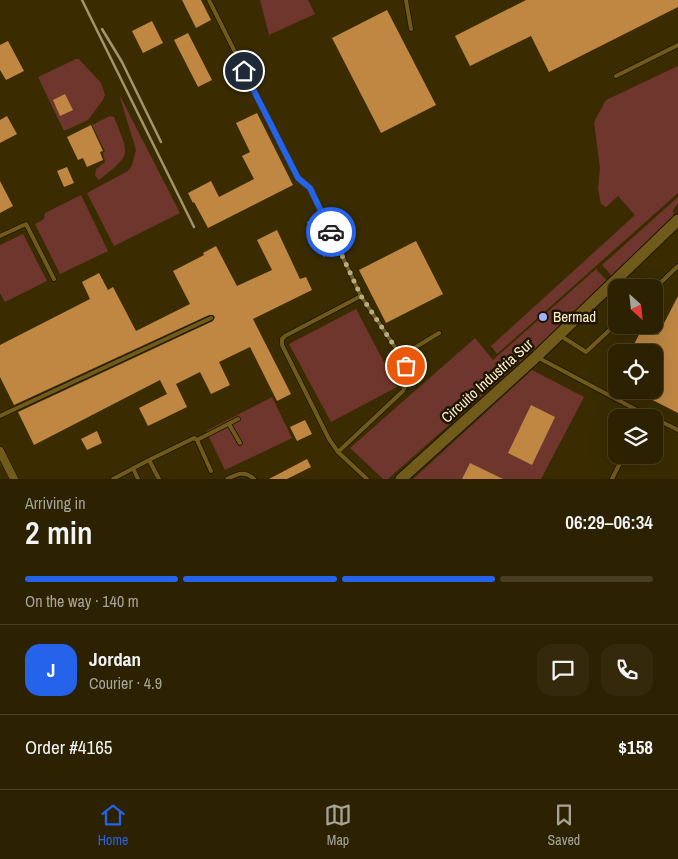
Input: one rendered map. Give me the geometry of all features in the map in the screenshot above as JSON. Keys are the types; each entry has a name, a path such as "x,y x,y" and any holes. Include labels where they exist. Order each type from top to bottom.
{"main road":[{"name":"Circuito Industria Sur","path":"401,479 536,357 678,220"}],"street":[{"path":"0,451 14,479"}],"lane":[{"path":"209,0 298,178 310,188 361,296 406,366 407,382 403,391 338,452"},
{"path":"406,0 411,29"},
{"path":"616,76 678,45"},
{"path":"0,236 26,224 54,279"},
{"path":"663,280 678,266"},
{"path":"361,296 285,336 282,339 282,345 328,439 338,452 368,479"},
{"path":"0,416 211,318"},
{"path":"559,334 586,352 608,331"},
{"path":"401,356 438,333"},
{"path":"536,357 630,409"},
{"path":"113,479 192,438 197,440 238,419"},
{"path":"663,423 678,430"},
{"path":"229,424 240,443"},
{"path":"197,440 211,471"},
{"path":"149,460 159,479"},
{"path":"612,479 620,464"},
{"path":"133,468 138,479"},
{"path":"227,479 243,473 248,474 254,479"}],"shaded area":[{"path":"260,0 308,0 315,14 269,35"},
{"path":"79,59 101,83 105,95 88,120 64,131 38,77"},
{"path":"678,66 678,193 497,354 491,346 635,215 618,196 606,207 601,204 598,189 600,168 594,122 606,100"},
{"path":"119,94 180,213 114,246 87,193 128,171 132,165 136,150"},
{"path":"110,116 114,117 123,140 125,153 118,164 99,180 95,175 96,169 105,162 103,153 105,151 92,125"},
{"path":"81,195 108,251 60,274 35,224 44,219 45,213"},
{"path":"678,197 678,203 673,210 674,219 612,276 602,265"},
{"path":"23,234 47,281 5,302 0,293 0,245"},
{"path":"596,269 608,282 388,479 383,479 350,448 475,338 493,360"},
{"path":"356,309 397,387 331,422 289,344"},
{"path":"532,370 584,397 541,479 501,479 472,464 464,479 413,479"},
{"path":"272,397 292,438 225,470 206,431"}],"building":[{"path":"182,0 201,0 211,20 196,28"},
{"path":"526,0 678,0 678,7 549,72 531,36 470,66 455,36"},
{"path":"387,10 436,105 381,133 332,38"},
{"path":"152,21 163,43 143,53 132,31"},
{"path":"188,33 212,80 198,87 174,40"},
{"path":"8,41 24,71 6,80 0,70 0,45"},
{"path":"65,94 73,110 60,116 53,100"},
{"path":"257,113 293,185 208,228 188,193 211,181 219,197 254,179 242,156 250,152 236,123"},
{"path":"7,116 17,134 0,143 0,120"},
{"path":"91,125 103,151 100,152 103,160 87,167 83,158 78,160 67,137"},
{"path":"67,167 74,183 64,187 57,171"},
{"path":"0,181 13,206 0,213"},
{"path":"317,217 334,251 324,257 307,222"},
{"path":"277,230 300,279 306,277 312,290 253,319 291,394 277,401 250,347 219,362 230,385 211,394 200,372 176,384 187,407 148,426 139,408 167,394 160,380 34,445 18,412 213,321 215,317 209,315 14,405 0,377 0,345 90,299 82,282 99,273 108,290 113,287 136,331 190,304 173,271 204,255 203,253 216,246 237,286 272,270 257,240"},
{"path":"416,241 443,294 386,323 359,270"},
{"path":"678,296 678,413 651,399 663,399 663,344 634,344 639,334 663,334 663,325"},
{"path":"531,405 555,417 532,465 508,453"},
{"path":"305,420 312,434 297,441 290,427"},
{"path":"97,431 102,443 87,450 81,439"},
{"path":"307,459 311,467 287,479 269,479"},
{"path":"470,463 503,479 462,479"}],"railway":[{"path":"82,0 194,227"},
{"path":"102,29 122,62 161,142"}],"way so far":[{"path":"331,232 361,296 406,366"}],"place":[{"name":"Bermad","path":"543,317"}],"route":[{"path":"244,71 298,178 310,188 331,232"}]}
